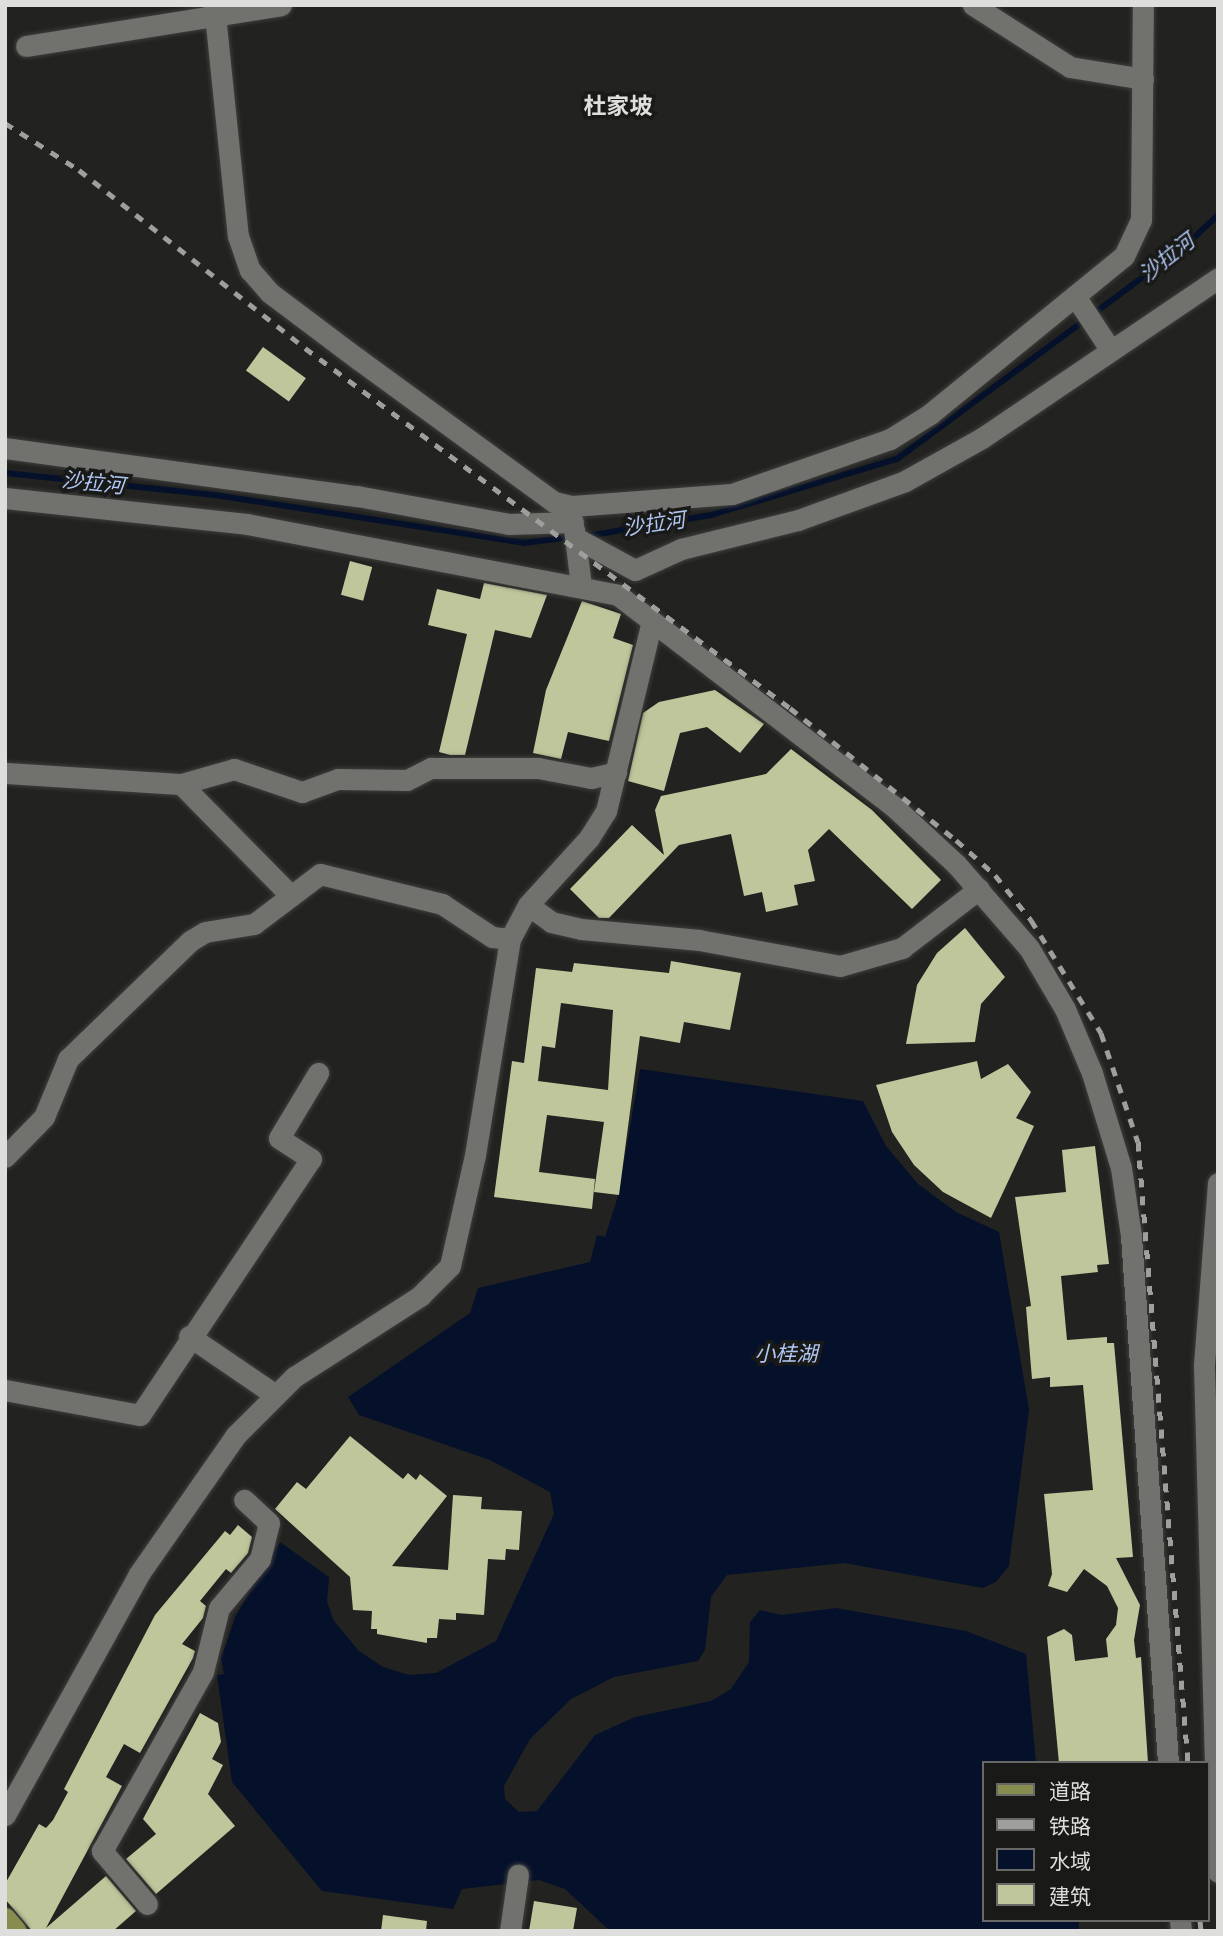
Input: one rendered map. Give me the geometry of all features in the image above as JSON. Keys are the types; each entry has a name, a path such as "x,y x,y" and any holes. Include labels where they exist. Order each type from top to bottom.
{"main road":[{"path":"5,1918 16,1931"}],"street":[{"path":"26,46 215,12 281,5"},
{"path":"973,5 1070,67 1143,79"},
{"path":"5,448 330,492 509,524 574,522 732,494 890,439 930,414 1078,300 1124,256 1136,238 1143,79 1143,5"},
{"path":"215,12 238,236 250,271 270,293 554,502 616,563 635,570 681,549 798,520 905,481 982,438 1107,344 1215,287"},
{"path":"1078,300 1107,344"},
{"path":"5,498 247,524 581,577 618,596 892,805 979,889 1029,948 1065,1009 1092,1073 1121,1168 1131,1237 1168,1761"},
{"path":"574,522 581,577"},
{"path":"5,1815 139,1574 229,1444 274,1394 420,1296 450,1266 477,1142 510,939 528,905 598,825 616,772 638,664 652,621"},
{"path":"5,773 181,784 234,769 302,792 338,779 407,779 431,768 538,768 592,778 616,772"},
{"path":"181,784 291,896"},
{"path":"5,1157 44,1117 68,1059 190,941 205,932 254,924 320,874 330,874 442,904 492,937 510,939"},
{"path":"528,905 551,922 580,929 699,940 839,966 902,948 979,889"},
{"path":"5,1390 140,1415 189,1336 311,1159 279,1138 318,1073"},
{"path":"1218,1183 1204,1365 1218,1872"},
{"path":"189,1336 274,1394"},
{"path":"147,1904 102,1851 203,1672 219,1608 260,1559 269,1523 244,1500"},
{"path":"510,1931 518,1875"}],"water":[{"name":"小桂湖","path":"640,1069 863,1101 886,1146 918,1184 956,1212 999,1232 1029,1410 1009,1566 996,1582 983,1588 844,1563 727,1575 711,1597 705,1650 698,1661 614,1677 571,1699 530,1739 504,1786 505,1799 519,1812 537,1811 595,1735 635,1717 711,1701 731,1689 749,1662 750,1622 760,1610 782,1615 836,1608 966,1631 1026,1654 1036,1761 982,1761 982,1922 1079,1922 1079,1931 610,1931 565,1889 539,1880 462,1889 453,1909 322,1891 232,1782 217,1675 224,1674 221,1658 236,1615 280,1542 329,1577 327,1602 334,1621 359,1651 383,1667 409,1675 436,1673 496,1641 554,1514 550,1492 490,1460 359,1415 348,1397 470,1313 478,1288 590,1262 597,1235 605,1237 618,1196"}],"building":[{"path":"263,347 306,378 289,402 246,370"},
{"path":"350,561 372,567 363,601 341,595"},
{"path":"484,583 547,595 531,638 495,630 465,755 450,755 439,752 467,634 428,625 437,589 480,599"},
{"path":"582,601 621,614 613,638 633,645 609,741 568,732 561,759 533,753 546,690"},
{"path":"715,690 764,724 740,753 707,727 680,733 664,791 628,781 643,713 659,702"},
{"path":"791,749 872,810 941,880 912,909 829,829 808,850 815,881 794,885 798,905 766,912 762,892 744,896 731,834 679,845 609,918 599,918 570,889 632,825 664,855 655,810 661,796 766,774"},
{"path":"965,928 1005,977 981,1004 975,1042 906,1044 917,985 937,953"},
{"path":"671,961 741,973 730,1030 684,1022 680,1043 640,1036 619,1195 594,1192 604,1122 547,1115 539,1172 595,1179 592,1209 494,1197 512,1061 524,1063 536,968 572,972 574,963 669,973","holes":["561,1003 613,1010 608,1090 538,1081 542,1046 555,1048"]},
{"path":"977,1061 981,1079 1008,1064 1031,1092 1016,1118 1034,1126 991,1218 943,1192 914,1165 892,1132 876,1085"},
{"path":"1095,1146 1109,1264 1097,1265 1098,1272 1061,1276 1067,1340 1107,1337 1107,1343 1114,1343 1133,1557 1116,1558 1140,1605 1134,1640 1136,1658 1141,1657 1148,1761 1059,1761 1047,1637 1064,1629 1072,1635 1075,1661 1108,1657 1106,1639 1116,1625 1118,1608 1107,1586 1084,1569 1067,1592 1048,1586 1052,1574 1044,1494 1093,1490 1083,1385 1050,1387 1050,1377 1032,1379 1026,1307 1031,1306 1015,1197 1066,1192 1062,1150"},
{"path":"350,1436 403,1479 408,1473 416,1480 420,1474 447,1496 392,1566 448,1570 453,1495 482,1497 481,1509 522,1511 519,1550 506,1549 505,1560 488,1559 484,1615 456,1613 456,1620 439,1619 437,1638 427,1638 427,1643 377,1634 377,1629 371,1629 372,1611 353,1610 350,1577 275,1509 297,1482 306,1489"},
{"path":"238,1525 252,1537 248,1553 231,1573 226,1569 200,1601 206,1606 203,1618 182,1644 195,1651 193,1658 140,1753 124,1744 106,1777 122,1786 46,1928 106,1876 136,1911 113,1931 32,1931 5,1899 5,1884 39,1824 46,1828 53,1820 68,1792 64,1789 155,1615 225,1531 230,1535"},
{"path":"200,1713 218,1723 221,1742 212,1759 223,1765 208,1794 235,1826 156,1894 126,1859 156,1834 143,1819"},
{"path":"534,1901 577,1908 573,1931 529,1931"},
{"path":"383,1915 427,1921 426,1931 381,1931"}],"waterway":[{"name":"沙拉河","path":"587,536 711,515 897,459 1185,246 1218,215"},
{"name":"沙拉河","path":"5,473 215,495 524,543 572,537"}],"railway":[{"path":"5,123 79,170 305,348 790,708 956,840 995,875 1031,920 1101,1033 1138,1142 1188,1761"},
{"path":"1200,1922 1201,1931"}],"district":[{"name":"杜家坡","path":"618,106"}]}
